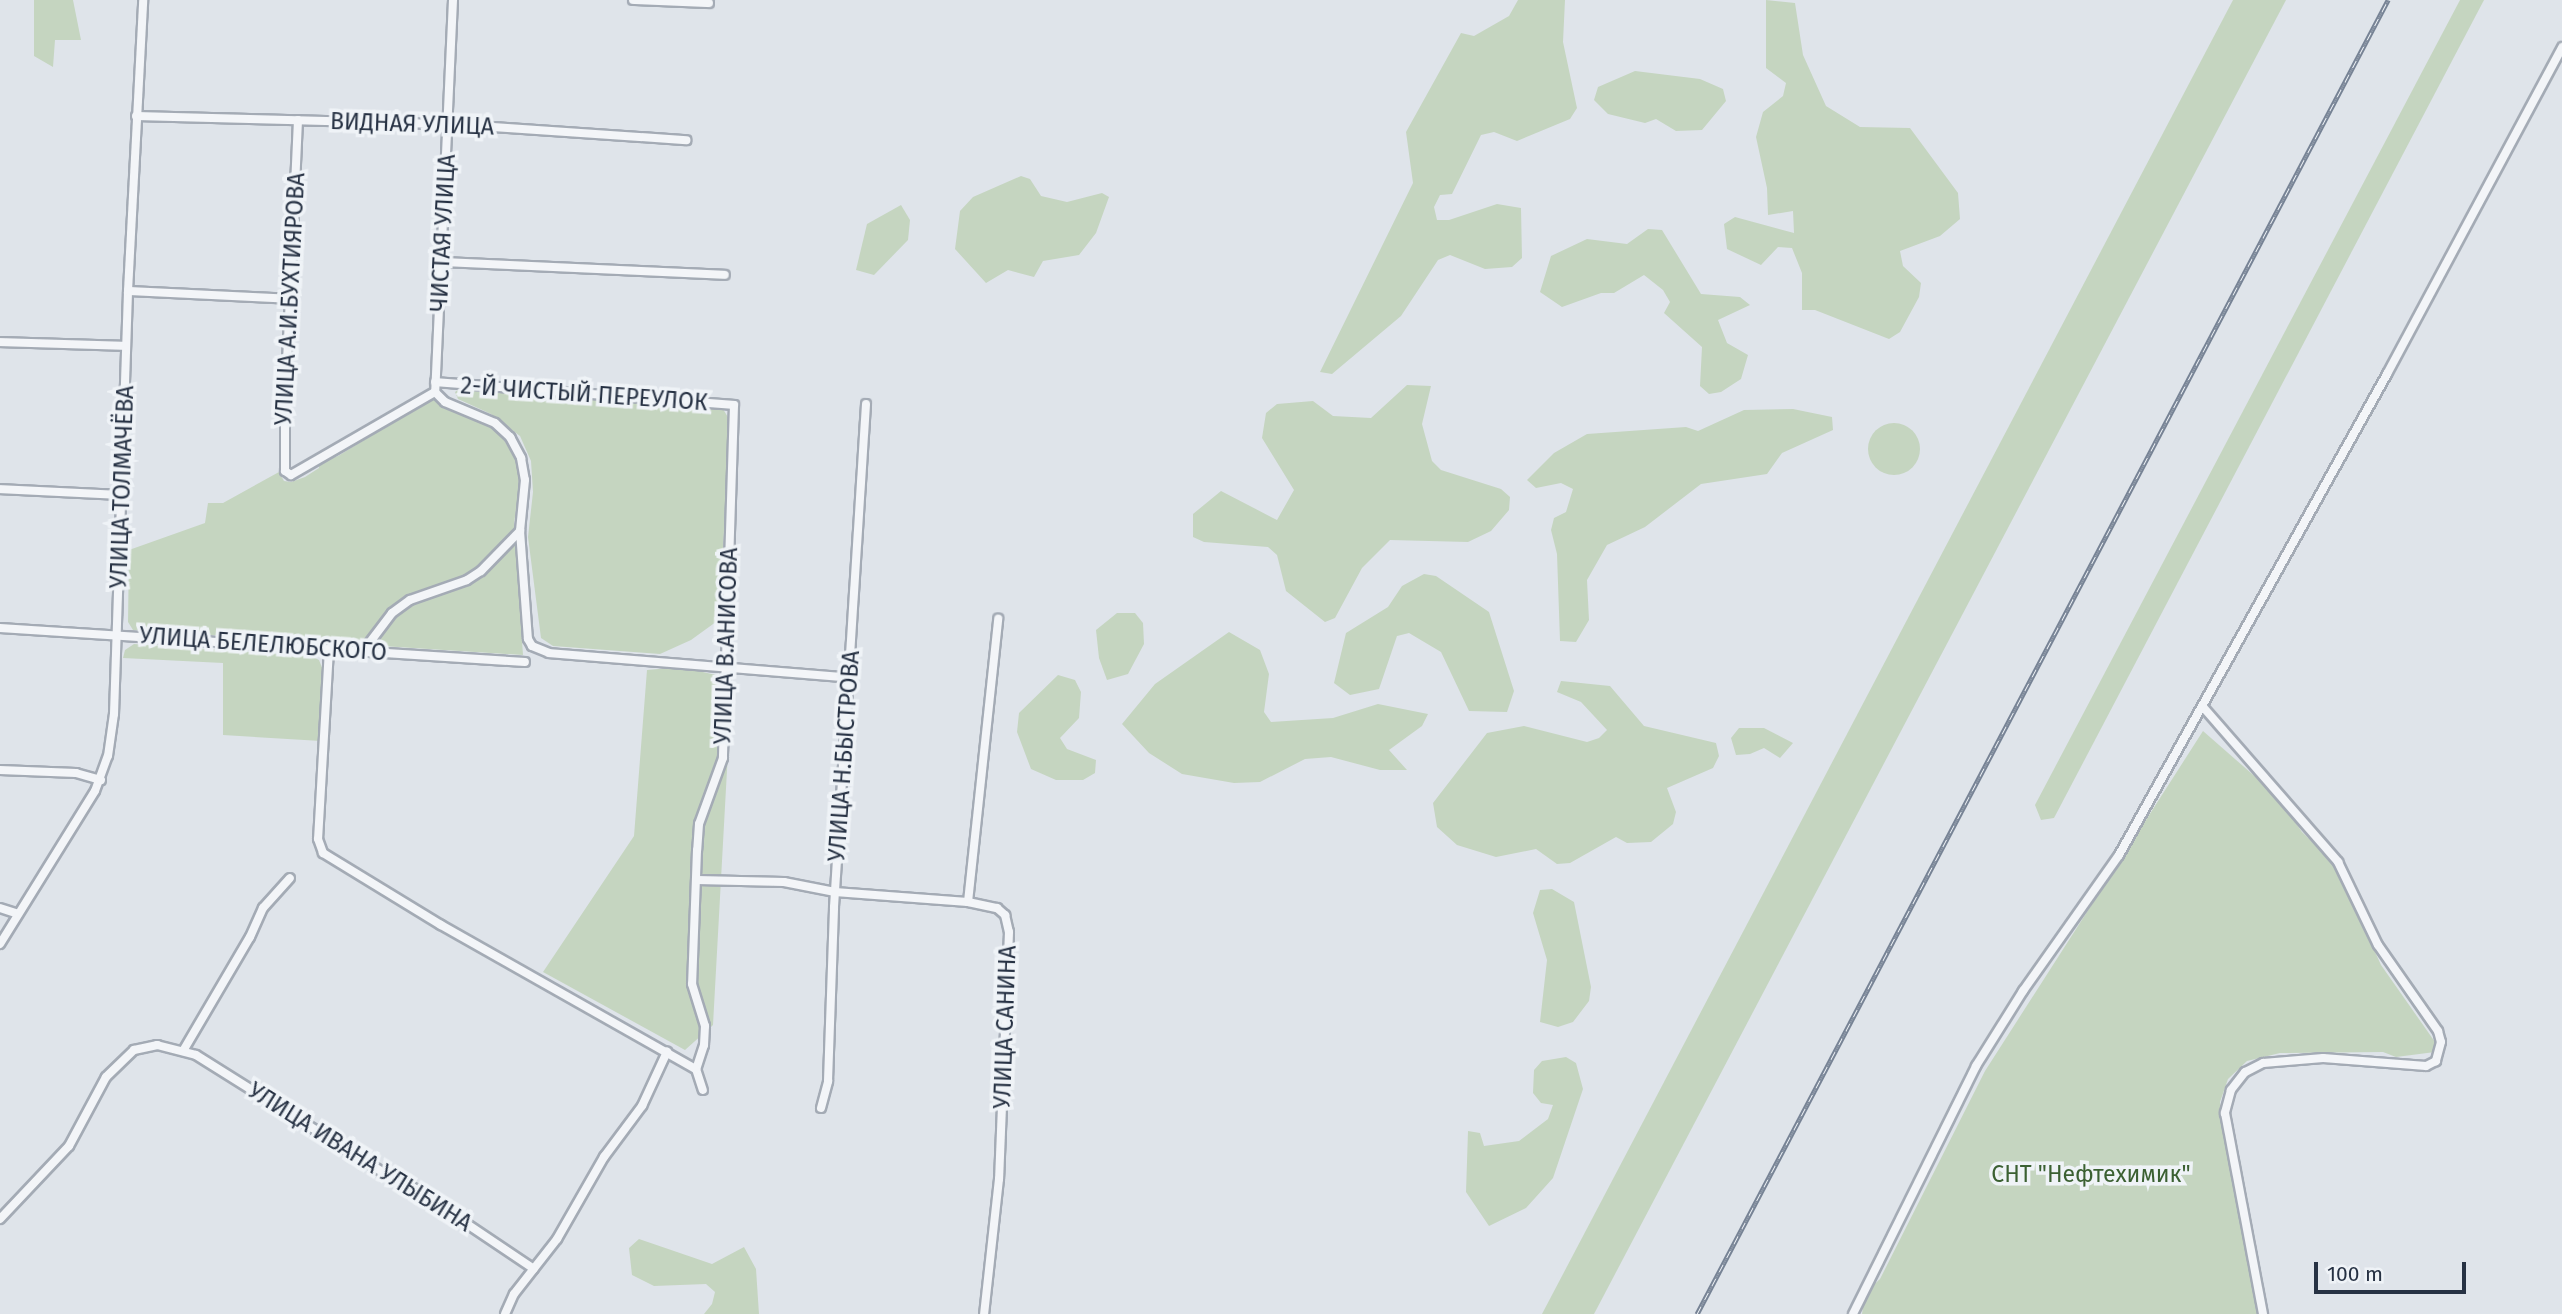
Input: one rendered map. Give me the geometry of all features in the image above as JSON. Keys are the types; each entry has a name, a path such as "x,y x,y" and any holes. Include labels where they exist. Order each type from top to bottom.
{"street":[{"name":"УЛИЦА ТОЛМАЧЁВА","path":"0,944 101,780 108,756 114,714 128,291 143,0"},
{"name":"ЧИСТАЯ УЛИЦА","path":"435,387 453,0"},
{"path":"633,0 709,4"},
{"path":"1853,1314 1976,1066 2023,991 2119,855 2203,707 2562,47"},
{"name":"ВИДНАЯ УЛИЦА","path":"136,116 449,124 687,140"},
{"name":"УЛИЦА А.И.БУХТИЯРОВА","path":"298,120 283,463 285,471 291,475 435,387"},
{"path":"442,262 724,275"},
{"path":"128,291 290,299"},
{"path":"0,342 126,346"},
{"path":"435,387 445,402 495,423 510,437 520,458 524,480 520,531 525,627 532,646 549,653 850,678"},
{"name":"2-Й ЧИСТЫЙ ПЕРЕУЛОК","path":"435,387 734,405"},
{"name":"УЛИЦА Н.БЫСТРОВА","path":"821,1108 828,1081 835,892 866,404"},
{"name":"УЛИЦА В.АНИСОВА","path":"696,1069 704,1045 705,1026 692,984 699,824 723,758 734,405"},
{"path":"0,489 122,495"},
{"path":"364,650 376,631 410,600 467,580 481,570 520,531"},
{"path":"697,880 784,882 835,892 968,902 999,619"},
{"name":"УЛИЦА БЕЛЕЛЮБСКОГО","path":"0,628 525,662"},
{"path":"329,649 320,847 330,859 696,1069 703,1090"},
{"path":"2203,707 2338,862 2378,945 2438,1031 2441,1042 2436,1061 2426,1066 2323,1058 2263,1063 2245,1072 2231,1090 2225,1113 2263,1314"},
{"path":"0,770 76,773 101,780"},
{"path":"183,1051 250,937 263,908 290,878"},
{"name":"УЛИЦА САНИНА","path":"968,902 998,908 1004,915 1009,932 999,1179 984,1314"},
{"path":"0,908 18,914"},
{"name":"УЛИЦА ИВАНА УЛЫБИНА","path":"0,1219 53,1167 69,1146 106,1077 134,1050 158,1045 196,1055 394,1180 415,1189 534,1269"},
{"path":"505,1314 514,1294 558,1239 604,1157 642,1106 667,1052"}],"green space":[{"path":"34,0 73,0 81,40 55,40 53,67 34,56"},
{"path":"1518,0 1565,0 1563,42 1577,108 1570,119 1517,141 1494,132 1481,135 1452,194 1440,195 1434,207 1437,220 1449,220 1497,204 1521,208 1522,258 1512,267 1485,269 1450,255 1438,260 1401,316 1332,374 1320,372 1413,183 1406,132 1461,33 1474,36 1509,16"},
{"path":"1766,0 1795,3 1803,55 1826,106 1860,127 1910,128 1958,193 1960,219 1940,236 1900,251 1903,266 1921,283 1919,297 1900,332 1889,339 1815,310 1802,310 1802,273 1792,248 1778,247 1761,265 1727,249 1724,224 1735,217 1794,233 1793,211 1768,215 1767,188 1756,137 1763,112 1783,96 1786,83 1766,68"},
{"path":"2233,0 2286,0 1594,1314 1542,1314"},
{"path":"2460,0 2484,0 2054,818 2041,820 2035,805"},
{"path":"1635,71 1700,79 1723,89 1726,101 1702,130 1676,131 1656,119 1645,123 1608,114 1594,100 1598,87"},
{"path":"1021,176 1030,179 1041,196 1067,202 1102,193 1109,197 1096,233 1079,255 1043,261 1034,277 1008,270 986,283 955,249 960,211 973,197"},
{"path":"901,205 910,220 908,240 874,275 856,270 867,224"},
{"path":"1648,229 1662,230 1701,294 1740,297 1750,305 1718,320 1727,343 1748,355 1741,379 1721,392 1709,394 1700,386 1702,347 1664,313 1670,302 1663,290 1644,275 1614,293 1601,293 1562,307 1540,292 1551,256 1587,239 1627,244"},
{"path":"1407,385 1431,386 1422,424 1432,461 1441,470 1501,489 1510,497 1509,510 1491,531 1468,542 1390,540 1362,568 1335,618 1325,622 1286,591 1277,555 1268,547 1204,542 1193,537 1193,514 1221,491 1277,520 1294,490 1262,438 1266,413 1277,404 1313,401 1333,416 1371,418"},
{"path":"459,389 723,409 729,419 720,619 691,640 660,654 553,646 541,638 528,537 533,492 531,461 520,436 491,414 458,399 455,392"},
{"path":"436,396 443,404 498,431 515,457 520,482 514,524 523,655 133,630 128,622 129,550 205,523 208,503 223,503 279,472 284,481 291,482 305,477 319,468 319,463 338,456"},
{"path":"1793,409 1832,417 1833,430 1782,453 1767,474 1701,484 1645,527 1607,545 1587,580 1589,620 1576,642 1560,641 1557,554 1551,530 1554,518 1566,512 1573,489 1561,483 1536,488 1527,480 1554,453 1587,434 1686,427 1698,431 1744,410"},
{"path":"1894,423 1913,430 1920,449 1913,468 1894,475 1875,468 1868,449 1875,430"},
{"path":"1424,574 1436,576 1489,612 1514,691 1507,712 1469,711 1441,652 1409,633 1397,636 1379,689 1350,695 1334,683 1346,633 1388,607 1402,586"},
{"path":"1117,613 1135,613 1143,623 1144,644 1128,674 1107,680 1099,658 1096,630"},
{"path":"1229,632 1260,650 1269,674 1264,712 1271,722 1333,718 1378,704 1428,714 1422,726 1389,750 1407,770 1380,770 1331,757 1305,759 1260,782 1234,783 1182,774 1149,753 1122,724 1155,684"},
{"path":"134,644 311,656 319,660 323,670 321,741 223,735 223,663 123,658 125,650"},
{"path":"681,667 716,675 722,684 721,726 728,752 713,1025 685,1050 543,972 634,836 647,670"},
{"path":"1058,675 1075,680 1081,692 1079,718 1060,738 1067,749 1096,760 1095,773 1083,780 1056,780 1031,769 1017,732 1019,713"},
{"path":"1561,681 1610,686 1644,726 1716,743 1719,756 1713,768 1667,788 1676,812 1673,824 1651,842 1627,843 1616,837 1570,863 1557,864 1536,849 1496,857 1457,845 1437,827 1433,803 1487,733 1524,726 1587,742 1599,738 1607,730 1581,702 1557,692"},
{"path":"1739,728 1764,728 1793,743 1780,758 1764,748 1750,754 1736,755 1731,738"},
{"name":"СНТ \"Нефтехимик\"","path":"2203,731 2275,794 2302,832 2335,864 2381,965 2435,1042 2435,1052 2396,1057 2383,1052 2280,1053 2247,1061 2228,1079 2220,1102 2257,1314 1862,1314 1865,1293 1880,1279 1985,1071"},
{"path":"1552,889 1574,902 1591,987 1589,1001 1573,1022 1558,1027 1540,1022 1547,960 1533,913 1540,890"},
{"path":"1566,1057 1576,1063 1583,1089 1553,1178 1526,1208 1489,1226 1466,1192 1468,1131 1480,1133 1484,1146 1519,1141 1548,1119 1553,1105 1541,1103 1533,1093 1534,1070 1542,1061"},
{"path":"639,1239 712,1264 744,1247 756,1269 759,1314 704,1314 712,1304 715,1292 706,1284 654,1286 632,1275 629,1248"}],"railway":[{"path":"1697,1314 2388,0"}]}
